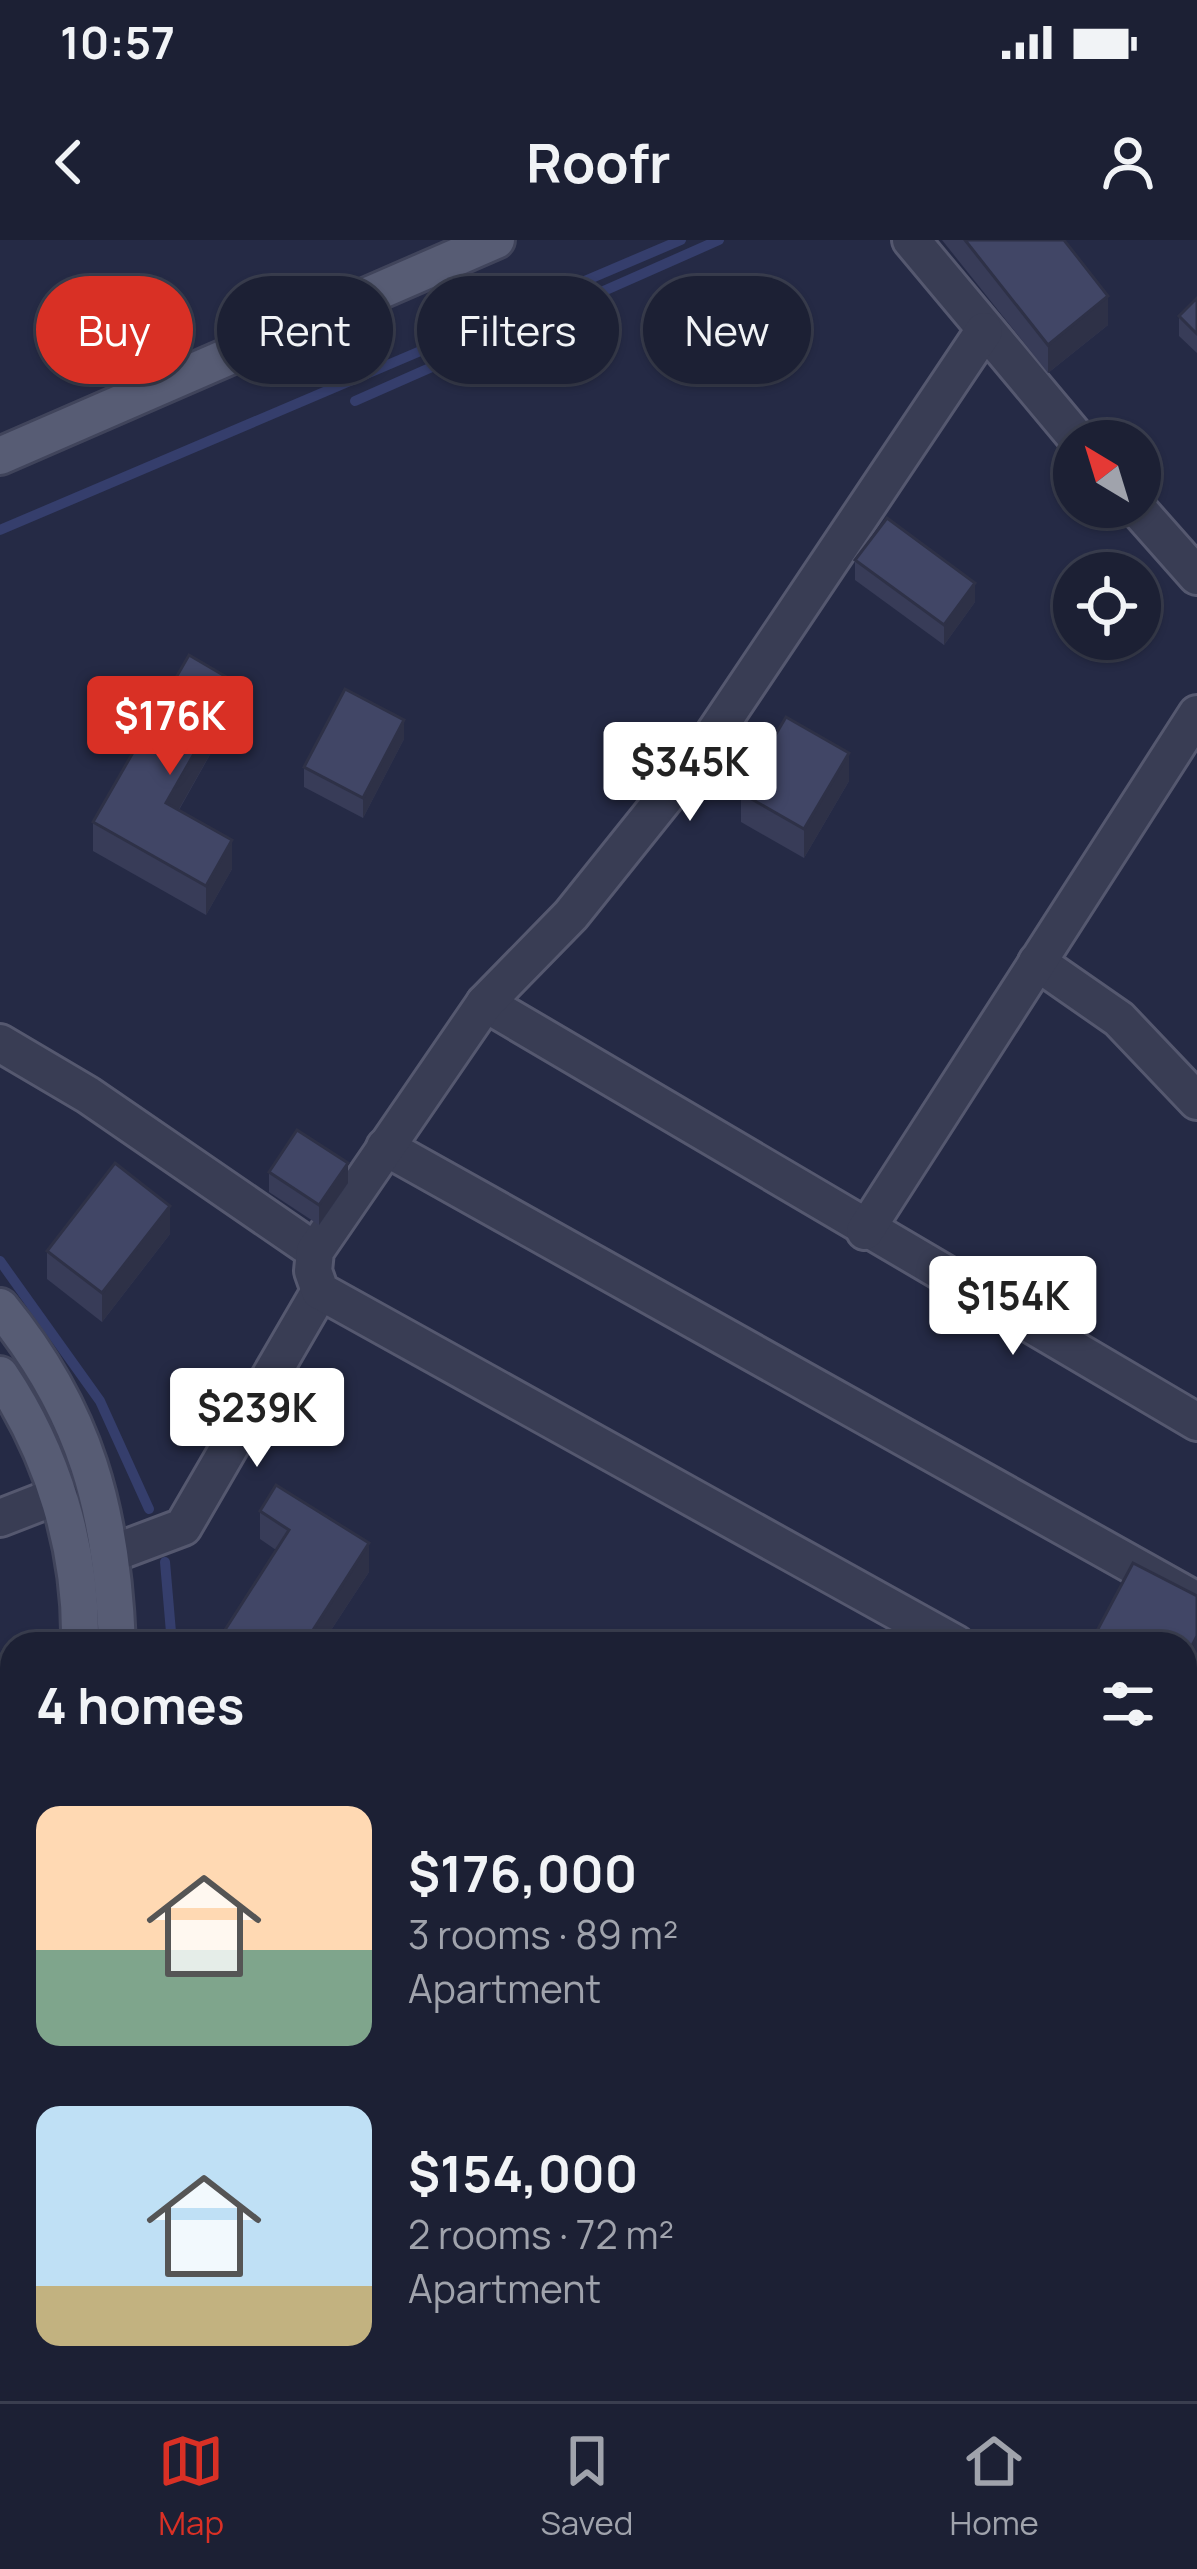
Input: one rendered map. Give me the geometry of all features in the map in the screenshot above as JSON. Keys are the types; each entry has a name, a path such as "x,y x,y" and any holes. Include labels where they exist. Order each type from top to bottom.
{"main road":[{"path":"0,456 496,240"},
{"path":"0,1307 69,1406 114,1553 117,1632"},
{"path":"0,1375 59,1495 73,1546 79,1632"}],"street":[{"path":"911,240 1061,420"},
{"path":"934,1632 320,1291 313,1271 315,1251 485,1003 571,915 704,749 984,331"},
{"path":"1155,528 1197,576"},
{"path":"865,1231 1194,725"},
{"path":"1037,962 1119,1019 1197,1101"},
{"path":"485,1003 865,1231 1197,1422"},
{"path":"0,1043 88,1095 315,1251"},
{"path":"385,1147 1197,1600"},
{"path":"114,1553 182,1527 320,1291"},
{"path":"0,1518 59,1495"}],"building":[{"path":"965,240 1064,240 1108,296 1048,345"},
{"path":"1197,298 1197,334 1179,316"},
{"path":"887,518 975,583 944,625 855,560"},
{"path":"189,655 235,682 166,803 232,840 206,886 93,822"},
{"path":"345,689 404,720 363,798 304,767"},
{"path":"786,717 849,753 804,829 741,793"},
{"path":"297,1130 348,1163 319,1205 269,1172"},
{"path":"115,1163 170,1206 102,1293 47,1251"},
{"path":"276,1485 369,1543 312,1632 224,1632 289,1530 260,1511"},
{"path":"1133,1563 1197,1596 1197,1632 1096,1632"}],"waterway":[{"path":"0,530 681,240"},
{"path":"355,401 719,240"},
{"path":"0,1261 100,1401 149,1509"},
{"path":"165,1562 171,1632"}]}
